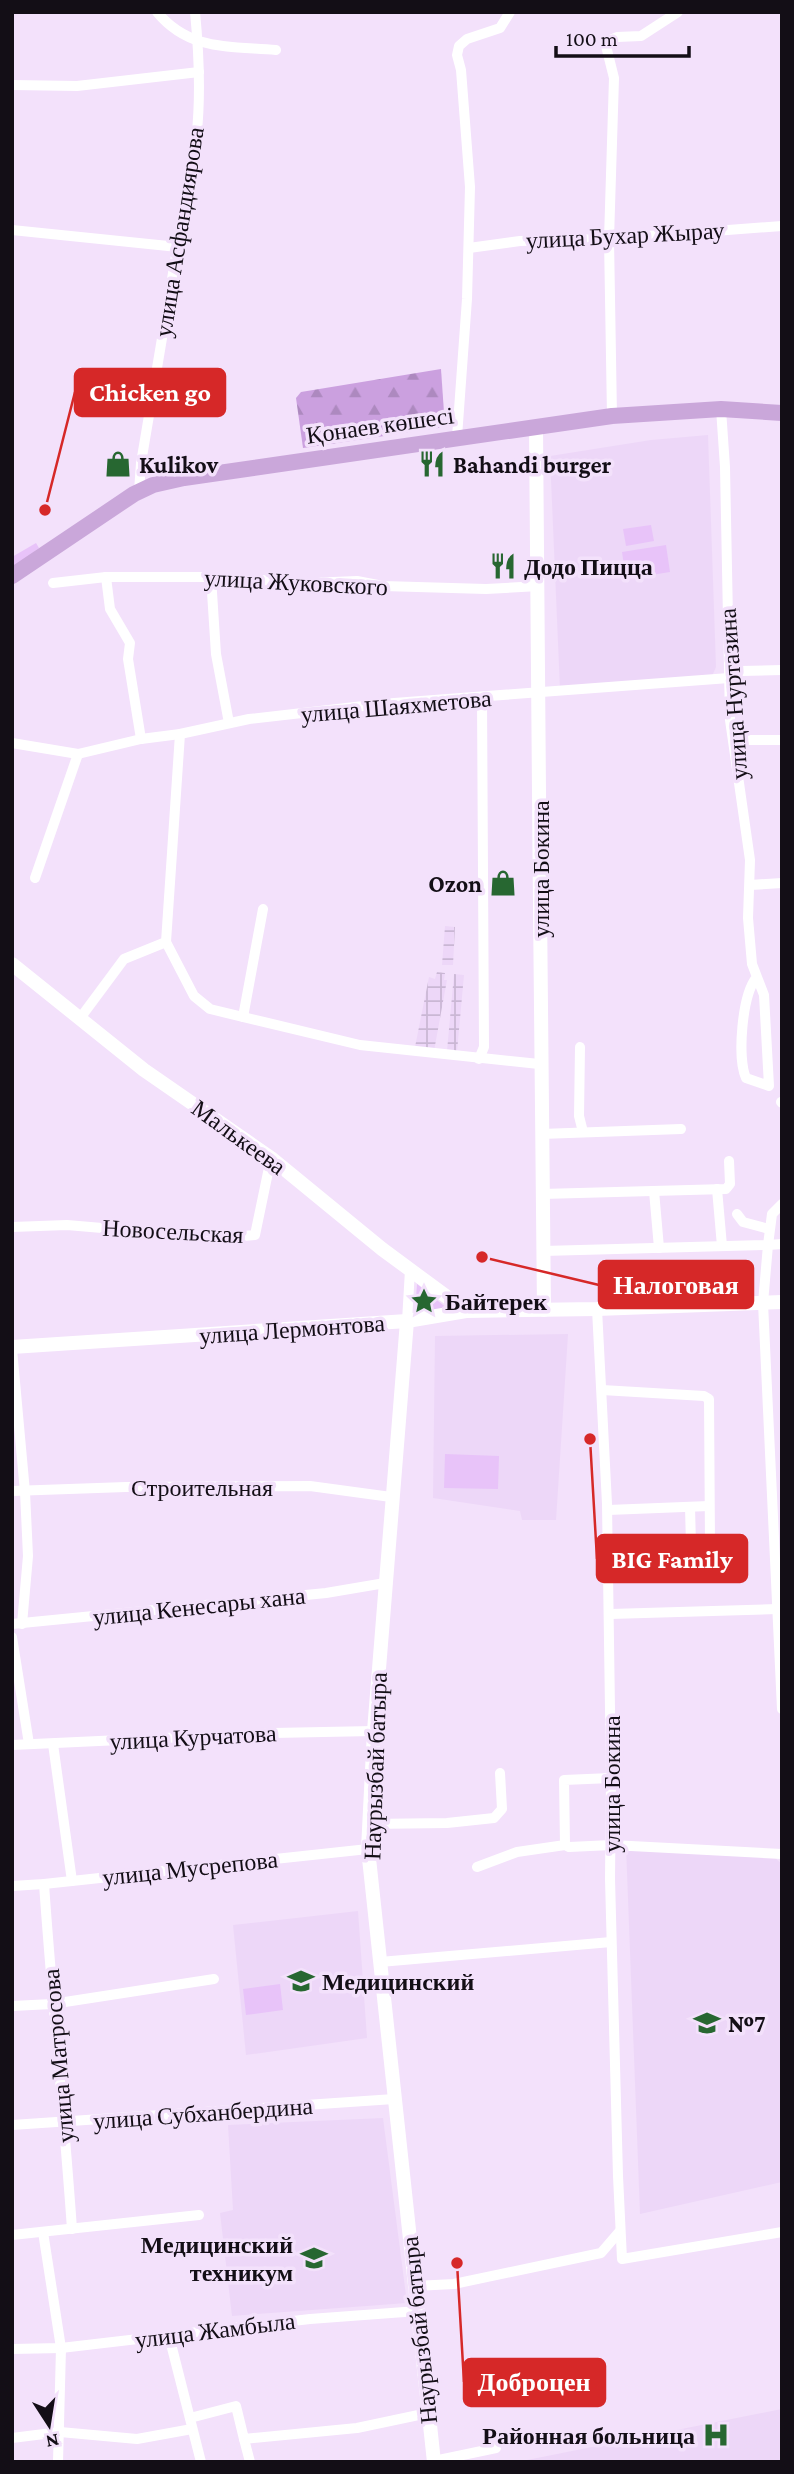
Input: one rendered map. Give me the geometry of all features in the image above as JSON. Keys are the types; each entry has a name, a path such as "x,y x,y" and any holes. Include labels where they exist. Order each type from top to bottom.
{"main road":[{"name":"Қонаев көшесі","path":"12,576 139,492 153,485 184,478 612,416 721,409 782,413"},
{"name":"улица Бокина","path":"536,427 540,694 539,1064 544,1310"},
{"name":"Малькеева","path":"12,964 144,1070 271,1157 410,1270 466,1311"},
{"name":"улица Лермонтова","path":"12,1348 407,1321 466,1311 782,1302"},
{"name":"Наурызбай батыра","path":"407,1321 391,1497 368,1849 434,2461"}],"street":[{"path":"157,12 169,27 198,43 276,50"},
{"name":"улица Асфандиярова","path":"139,492 141,463 188,178 194,159 199,72 195,12"},
{"path":"457,437 469,248 470,187 461,71 457,55 459,46 467,39 500,28 510,12"},
{"path":"612,416 608,239 614,78 605,42 618,37 640,36 678,12"},
{"path":"12,85 78,86 199,72"},
{"name":"улица Бухар Жырау","path":"469,248 520,240 608,239 782,226"},
{"path":"12,230 178,247"},
{"name":"улица Нуртазина","path":"721,409 733,740 750,860 748,918 752,964 764,995 769,1086 746,1078 743,1073 741,1046 747,1001 756,978"},
{"path":"106,577 110,609 130,643 128,659 141,739"},
{"name":"улица Жуковского","path":"53,583 106,577 211,577 309,583 357,581 383,586 486,589 539,586"},
{"path":"211,577 216,654 229,723"},
{"name":"улица Шаяхметова","path":"12,743 78,754 229,723 381,705 729,678 741,671 782,670"},
{"path":"479,1059 484,1047 482,698"},
{"path":"180,734 166,943 194,996 210,1009 360,1045 539,1064"},
{"path":"733,740 782,740"},
{"path":"35,878 78,754"},
{"path":"750,885 782,883"},
{"path":"243,1017 263,909"},
{"path":"81,1017 124,958 166,943"},
{"path":"580,1047 579,1116 583,1132"},
{"path":"541,1134 681,1129"},
{"name":"Новосельская","path":"12,1227 67,1225 219,1238 255,1235 271,1157"},
{"path":"542,1194 717,1189 729,1186 729,1161"},
{"path":"717,1189 722,1246"},
{"path":"654,1191 659,1248"},
{"path":"782,1204 772,1214 769,1229 764,1303 776,1453 782,1709"},
{"path":"737,1214 743,1222 769,1229"},
{"path":"543,1251 782,1244"},
{"path":"407,1321 410,1270"},
{"name":"улица Бокина","path":"597,1309 608,1510 611,1942 622,2259 782,2232"},
{"path":"12,1348 28,1556 17,1624"},
{"path":"602,1390 704,1396 709,1399 710,1544 706,1548 694,1549 691,1545 690,1507"},
{"name":"Строительная","path":"12,1491 310,1486 391,1497"},
{"path":"608,1510 709,1506"},
{"name":"улица Кенесары хана","path":"17,1624 326,1592 385,1583"},
{"path":"610,1614 778,1609"},
{"path":"12,1637 29,1744"},
{"name":"улица Курчатова","path":"12,1745 374,1731"},
{"path":"52,1744 72,1881"},
{"path":"369,1824 447,1824 494,1818 502,1809 500,1773"},
{"path":"565,1845 564,1780 611,1778"},
{"path":"477,1867 517,1852 565,1845 782,1854"},
{"name":"улица Мусрепова","path":"12,1886 368,1849"},
{"name":"улица Матросова","path":"44,1884 72,2229"},
{"path":"380,1962 611,1942"},
{"path":"12,2006 52,2004 214,1979"},
{"name":"улица Субханбердина","path":"12,2125 394,2099"},
{"path":"12,2235 199,2215"},
{"path":"415,2286 454,2284 601,2253 620,2231"},
{"path":"43,2232 61,2347 58,2462"},
{"name":"улица Жамбыла","path":"12,2349 61,2347 310,2319 418,2311"},
{"path":"169,2336 201,2462"},
{"path":"12,2438 60,2432 137,2439 191,2424 236,2406 250,2462"},
{"path":"244,2439 357,2428 428,2413"},
{"path":"434,2461 496,2448"}],"shaded area":[{"path":"708,435 716,667 712,676 560,689 550,456 651,440"},
{"path":"651,525 654,541 626,546 623,529"},
{"path":"36,543 39,548 12,569 12,557"},
{"path":"666,545 670,572 626,579 622,552"},
{"path":"445,926 455,927 453,965 442,965"},
{"path":"437,972 445,973 444,980 447,980 434,1051 415,1047 429,977 435,979"},
{"path":"454,974 464,975 457,1052 447,1051"},
{"path":"417,1284 448,1309 415,1313"},
{"path":"568,1334 556,1520 522,1520 520,1511 433,1498 435,1336"},
{"path":"445,1454 499,1456 498,1489 444,1488"},
{"name":"№7","path":"626,1846 766,1850 782,1864 782,2182 640,2214"},
{"name":"Медицинский","path":"358,1911 367,2038 246,2055 233,1925"},
{"path":"280,1984 283,2010 246,2015 243,1989"},
{"name":"Медицинский техникум","path":"383,2118 407,2303 232,2316 220,2213 233,2210 228,2125"},
{"name":"Районная больница","path":"782,2409 782,2462 517,2462"}],"green space":[{"path":"441,369 445,427 303,448 296,398 301,392"}],"place":[{"name":"Kulikov","path":"118,464"},
{"name":"Bahandi burger","path":"432,464"},
{"name":"Chicken go","path":"45,510"},
{"name":"Додо Пицца","path":"503,566"},
{"name":"Ozon","path":"503,883"},
{"name":"Налоговая","path":"482,1257"},
{"name":"Байтерек","path":"424,1301"},
{"name":"BIG Family","path":"590,1439"},
{"name":"Медицинский","path":"301,1981"},
{"name":"№7","path":"707,2023"},
{"name":"Медицинский техникум","path":"314,2258"},
{"name":"Доброцен","path":"457,2263"},
{"name":"Районная больница","path":"716,2435"}]}
